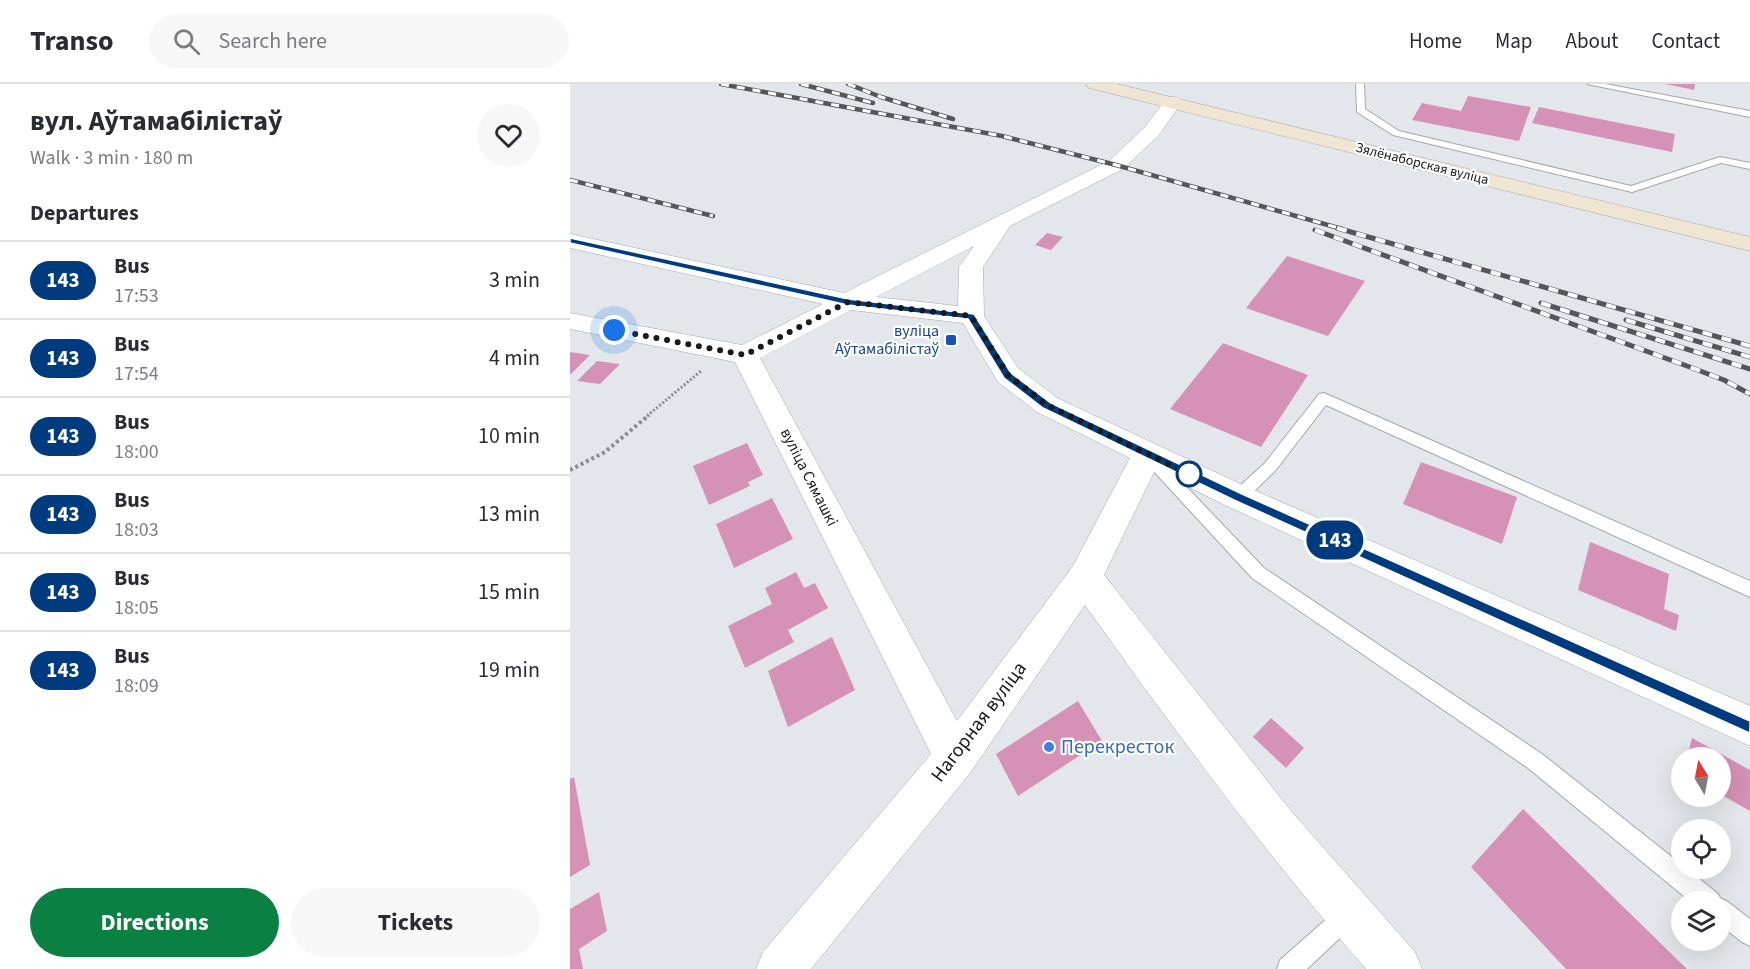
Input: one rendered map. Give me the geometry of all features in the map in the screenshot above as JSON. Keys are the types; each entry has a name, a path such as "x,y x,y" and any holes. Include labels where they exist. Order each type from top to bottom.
{"main road":[{"name":"Зялёнаборская вуліца","path":"1095,84 1750,244"}],"street":[{"path":"570,321 745,355 1002,221 1116,165 1152,131 1173,102"},
{"path":"1002,221 971,267 971,316 1008,375 1047,405 1238,497 1750,726"},
{"path":"570,241 848,302 971,316"},
{"name":"вуліца Сямашкі","path":"745,355 955,758"},
{"name":"Нагорная вуліца","path":"780,969 955,758 1085,577 1147,455"},
{"path":"1085,577 1193,724 1349,914 1398,969"}],"lane":[{"path":"1360,84 1360,110 1396,133 1632,189 1720,160 1750,166"},
{"path":"1591,84 1750,114"},
{"path":"1238,497 1270,467 1324,398 1750,589"},
{"path":"1147,455 1258,573 1535,761 1696,891"},
{"path":"1289,969 1349,914"},
{"path":"1731,919 1750,934"}],"path":[{"path":"570,470 604,452 700,371 745,355"}],"building":[{"path":"1665,84 1695,84 1694,90"},
{"path":"1468,96 1531,107 1519,141 1412,120 1422,103 1461,111"},
{"path":"1539,107 1675,134 1672,152 1532,123"},
{"path":"1047,233 1063,237 1051,250 1035,245"},
{"path":"1287,256 1365,281 1328,336 1246,308"},
{"path":"1223,343 1308,375 1261,447 1170,409"},
{"path":"570,352 590,355 570,375"},
{"path":"597,361 620,364 600,384 577,381"},
{"path":"747,443 763,475 748,482 750,486 709,505 693,466"},
{"path":"1421,462 1517,497 1502,544 1403,504"},
{"path":"772,498 793,539 734,568 716,524"},
{"path":"1590,542 1669,574 1664,609 1679,615 1676,631 1578,590"},
{"path":"796,572 804,588 815,583 828,608 788,630 794,642 745,668 728,626 772,604 765,588"},
{"path":"832,637 855,690 788,727 768,671"},
{"name":"Перекресток","path":"1078,701 1102,741 1018,796 996,754"},
{"path":"1271,718 1304,748 1286,768 1253,737"},
{"path":"1692,738 1708,747 1690,747"},
{"path":"1731,760 1750,770 1750,811 1731,800"},
{"path":"574,777 590,865 570,877 570,779"},
{"path":"1523,809 1687,969 1566,969 1471,867"},
{"path":"599,892 607,931 579,949 583,969 570,969 570,909"}],"railway":[{"path":"721,84 1002,136 1116,165 1342,229"},
{"path":"801,84 873,103"},
{"path":"848,84 881,97 953,119"},
{"path":"570,180 713,216"},
{"path":"1337,228 1750,346"},
{"path":"1315,230 1687,366 1724,380 1750,394"},
{"path":"1541,303 1750,369"},
{"path":"1626,320 1750,357"}],"bus line":[{"name":"143","path":"570,241 848,302 971,316 1008,375 1047,405 1238,497 1750,726"}],"place":[{"name":"вуліца Аўтамабілістаў","path":"951,340"},
{"name":"Перекресток","path":"1049,747"}],"route":[{"path":"614,330 745,355 848,302 971,316 1008,375 1047,405 1189,474"}]}
